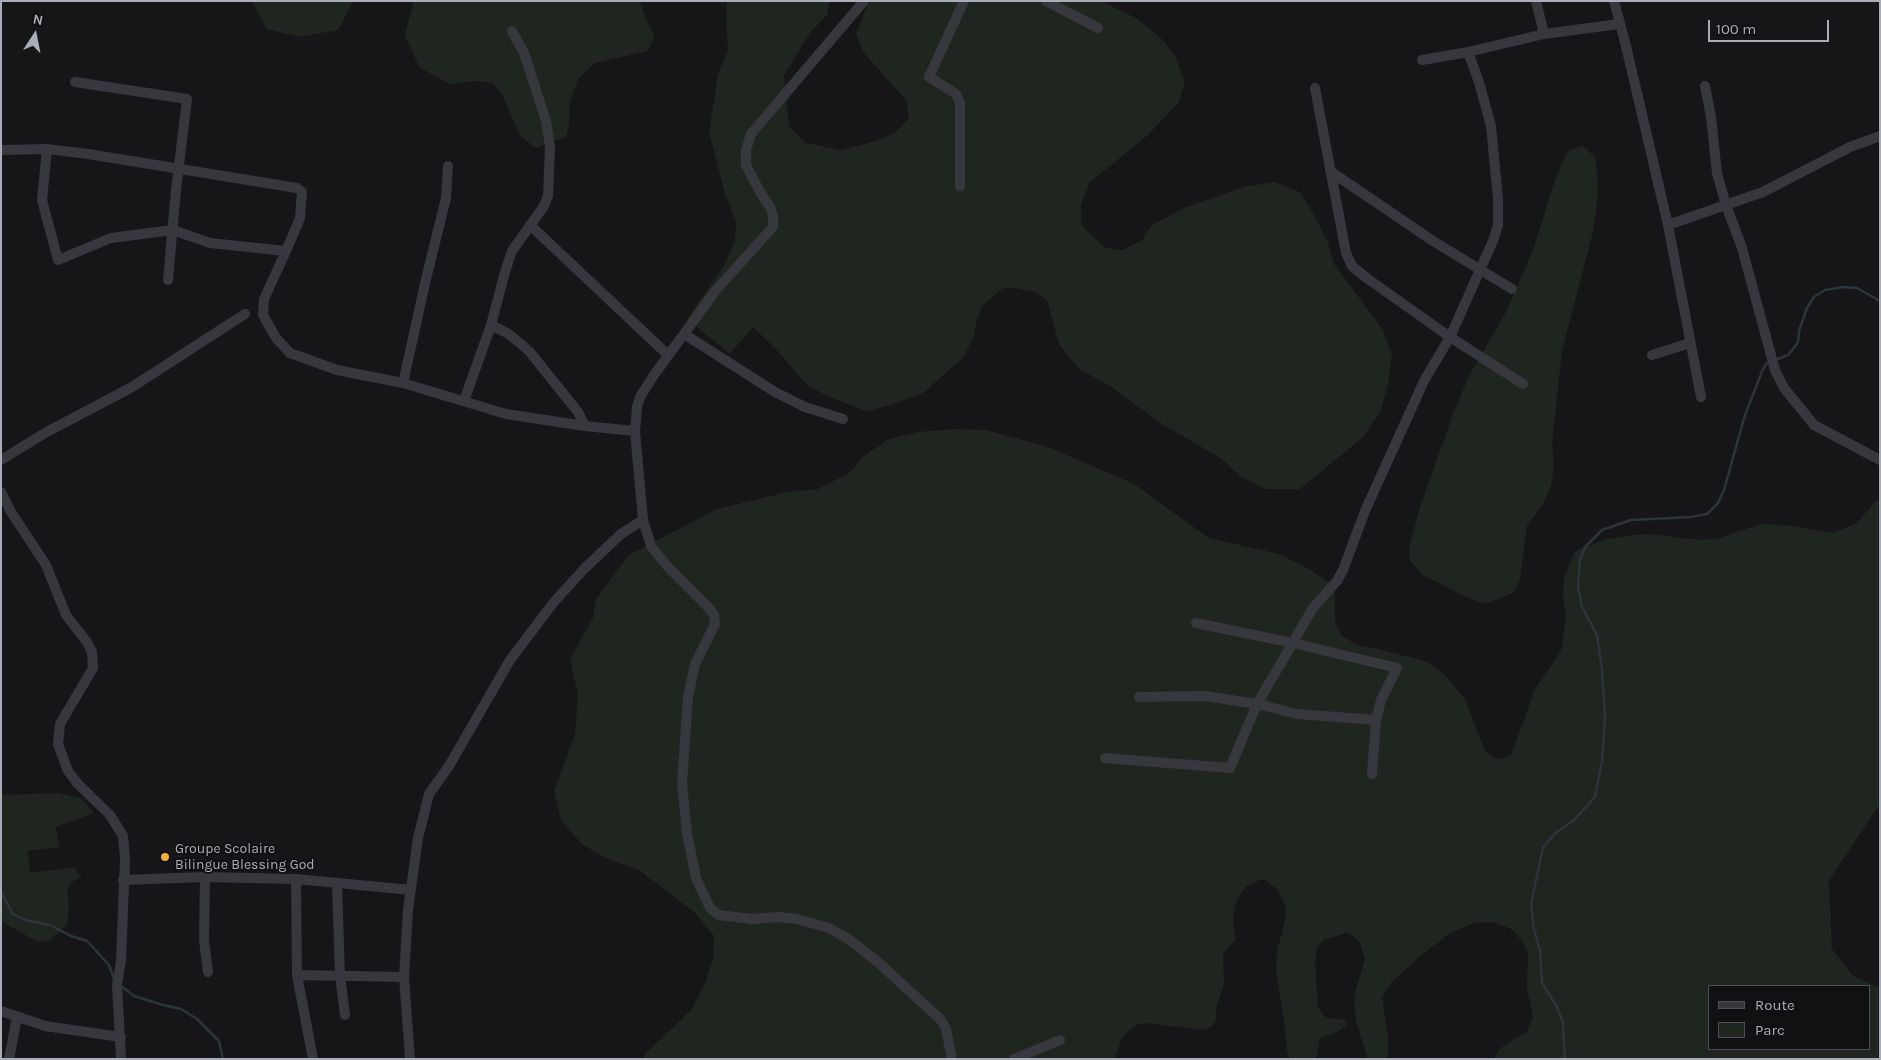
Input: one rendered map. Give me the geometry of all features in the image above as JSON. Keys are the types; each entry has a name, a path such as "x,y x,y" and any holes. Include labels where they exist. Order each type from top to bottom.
{"street":[{"path":"864,1 751,134 746,150 746,165 770,207 773,216 773,227 716,290 668,355 640,398 635,431 643,520 651,546 667,566 714,615 715,624 695,664 688,697 682,784 687,833 696,878 710,908 719,915 752,919 778,917 798,919 829,928 850,940 879,963 941,1020 946,1029 952,1059"},
{"path":"960,186 960,103 956,94 929,77 964,1"},
{"path":"1046,1 1098,28"},
{"path":"1536,1 1544,34"},
{"path":"1614,1 1619,24 1626,42 1668,225 1701,397"},
{"path":"1422,60 1468,52 1544,34 1619,24"},
{"path":"464,401 491,325 512,250 544,206 548,196 550,147 546,121 541,100 524,53 512,31"},
{"path":"1105,758 1230,768 1257,704 1313,608 1337,581 1343,570 1365,511 1400,433 1424,381 1450,337 1480,271 1498,225 1498,199 1491,126 1479,82 1468,52"},
{"path":"75,82 187,99 178,168 168,280"},
{"path":"1705,86 1711,117 1717,173 1726,206 1742,248 1775,370 1784,388 1814,425 1880,460"},
{"path":"1315,88 1346,253 1352,266 1450,337 1522,384"},
{"path":"1668,225 1763,192 1850,147 1880,136"},
{"path":"47,149 42,200 58,260 111,238 172,230 210,243 286,251"},
{"path":"1,150 47,149 297,188 302,192 300,218 264,299 263,315 276,338 290,353 337,370 403,383 506,414 585,426 635,431"},
{"path":"403,383 446,198 448,166"},
{"path":"1330,171 1480,271 1512,289"},
{"path":"530,225 668,355"},
{"path":"1,460 44,433 132,387 245,314"},
{"path":"491,325 509,334 529,352 578,412 585,426"},
{"path":"684,334 775,392 804,407 843,419"},
{"path":"1652,355 1690,342"},
{"path":"1,492 11,512 46,566 66,615 87,642 92,652 93,668 60,724 58,744 68,771 78,784 110,815 123,836 125,859 121,961 118,984 121,1059"},
{"path":"410,1059 404,976 408,910 418,838 429,794 449,766 510,660 554,602 584,569 621,534 643,520"},
{"path":"1196,623 1293,642 1398,668 1381,700 1376,720 1372,774"},
{"path":"1139,697 1205,696 1257,704 1297,714 1376,720"},
{"path":"123,880 205,878 296,879 411,890"},
{"path":"205,878 204,946 208,972"},
{"path":"296,879 297,975 313,1059"},
{"path":"337,883 340,976 345,1015"},
{"path":"297,975 404,976"},
{"path":"1,1011 55,1027 121,1037"},
{"path":"9,1059 17,1017"},
{"path":"1014,1059 1060,1040"}],"green space":[{"path":"251,1 353,1 338,30 300,37 267,29"},
{"path":"414,1 640,1 646,20 655,36 648,51 595,63 578,79 570,102 566,137 536,148 520,136 503,96 493,83 476,81 450,84 419,67 405,35"},
{"path":"727,1 830,1 827,15 810,33 784,75 789,126 806,143 840,150 873,142 894,133 909,119 906,100 863,52 856,34 868,4 872,1 1101,1 1136,18 1163,40 1175,56 1185,82 1179,102 1148,135 1089,183 1081,206 1081,225 1105,248 1123,250 1142,240 1152,225 1184,208 1244,187 1274,182 1300,192 1328,243 1334,264 1381,327 1392,353 1388,385 1380,412 1363,437 1300,489 1265,489 1240,476 1222,459 1160,423 1110,386 1079,369 1059,344 1047,300 1035,292 1015,288 1003,288 983,305 977,319 974,336 963,358 923,393 888,406 865,411 825,395 806,384 775,348 753,327 730,354 687,319 723,267 735,241 736,221 725,194 709,132 718,75 728,51"},
{"path":"1582,145 1596,158 1598,191 1594,228 1562,351 1552,444 1554,468 1551,486 1543,504 1527,526 1520,580 1513,593 1485,604 1466,597 1423,575 1410,561 1409,548 1420,507 1454,411 1469,376 1506,312 1533,250 1556,177 1567,152"},
{"path":"954,429 986,430 1048,447 1134,484 1209,538 1279,554 1309,569 1329,582 1335,592 1335,622 1342,636 1359,646 1425,661 1444,674 1465,699 1485,751 1494,758 1499,759 1511,755 1535,689 1561,651 1566,617 1563,597 1564,578 1575,551 1607,539 1632,535 1649,534 1701,540 1720,538 1763,524 1792,526 1833,533 1857,523 1875,502 1880,499 1880,804 1829,880 1832,949 1853,976 1880,988 1880,1059 1493,1059 1502,1047 1527,1031 1533,1017 1527,989 1528,954 1523,943 1513,930 1493,922 1474,923 1450,933 1418,958 1391,983 1382,997 1388,1036 1386,1059 1368,1059 1356,1021 1354,1001 1365,959 1360,943 1347,933 1323,940 1318,947 1315,960 1318,1007 1325,1017 1345,1020 1346,1026 1335,1033 1320,1038 1316,1059 1290,1059 1287,1051 1276,970 1277,952 1286,916 1286,907 1277,889 1265,880 1260,880 1246,886 1236,902 1233,918 1235,940 1223,954 1224,984 1216,1008 1216,1021 1212,1026 1204,1030 1144,1023 1137,1025 1125,1034 1117,1053 1112,1059 643,1059 646,1053 691,1010 705,983 713,959 714,936 696,914 639,870 608,859 583,845 561,821 554,791 575,734 578,694 570,659 593,618 596,599 629,555 717,509 787,492 818,489 849,473 864,456 889,439 918,432"},
{"path":"57,793 81,798 94,813 56,827 60,847 28,851 30,873 75,867 81,877 70,883 67,892 69,904 67,924 52,939 45,942 36,941 1,921 1,795"}],"waterway":[{"path":"1775,360 1788,355 1794,348 1798,342 1799,331 1807,308 1814,297 1825,290 1843,287 1857,288 1880,301"},
{"path":"1565,1059 1563,1023 1557,1007 1542,983 1540,951 1534,929 1531,904 1543,847 1557,832 1574,820 1595,797 1602,761 1605,720 1602,669 1597,635 1582,607 1578,587 1580,560 1585,547 1602,530 1631,520 1691,517 1707,514 1718,503 1724,490 1745,415 1763,369 1770,362"},
{"path":"1,892 13,914 25,920 50,925 71,936 87,941 109,965 115,981"},
{"path":"121,986 134,996 181,1009 197,1019 219,1041 223,1059"}],"place":[{"name":"Groupe Scolaire Bilingue Blessing God","path":"165,857"}]}
